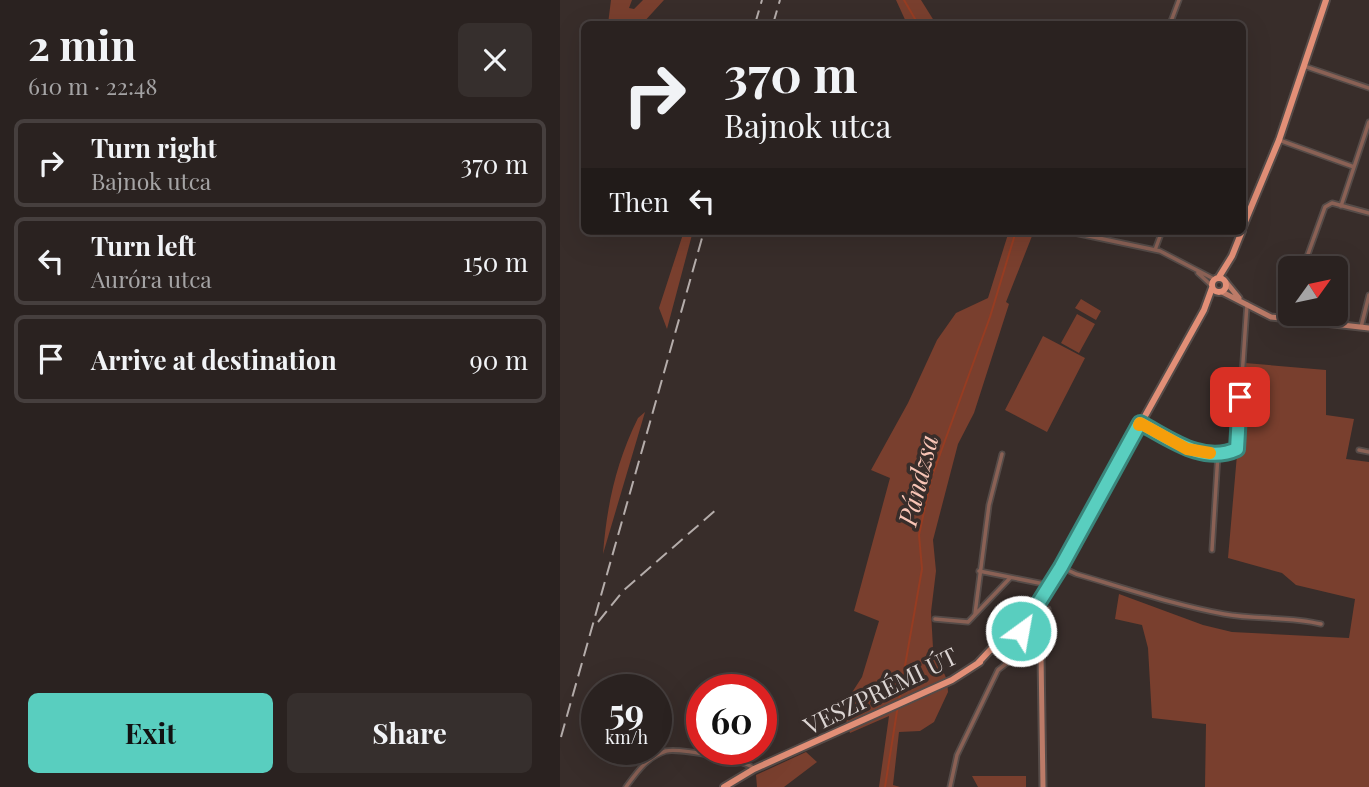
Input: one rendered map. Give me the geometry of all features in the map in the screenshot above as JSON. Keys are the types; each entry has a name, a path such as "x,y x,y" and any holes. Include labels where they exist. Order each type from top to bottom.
{"main road":[{"path":"1246,220 1279,140 1326,0"},
{"path":"1005,636 1015,645 1022,634 1204,310 1240,235"},
{"path":"1218,282 1221,292"},
{"path":"1218,282 1221,292"},
{"path":"1204,310 1221,292"},
{"name":"VESZPRÉMI ÚT","path":"978,663 1035,608"},
{"path":"1013,628 1022,634"},
{"name":"VESZPRÉMI ÚT","path":"724,787 754,769 952,680 1000,646 1015,645"}],"street":[{"path":"1171,21 1179,0"},
{"path":"1304,66 1369,88"},
{"path":"1341,205 1369,122"},
{"path":"1279,140 1354,167"},
{"path":"1307,256 1325,207 1332,203 1369,213"},
{"path":"1084,235 1155,250 1218,282 1247,304"},
{"path":"1155,250 1161,235"},
{"path":"1221,292 1271,317 1278,317"},
{"path":"1360,328 1369,295"},
{"path":"1140,423 1187,449 1218,454 1237,449 1247,304"},
{"path":"1347,326 1369,328"},
{"path":"1359,450 1369,452"},
{"path":"975,614 989,505 1002,454"},
{"path":"1212,550 1218,454"},
{"path":"1061,567 1076,574 1227,615 1290,617 1321,624"},
{"path":"979,571 1049,585"},
{"path":"935,619 968,622 1010,578"},
{"path":"1042,787 1042,659 1039,649 1048,609"},
{"path":"1022,634 1039,649"},
{"path":"950,787 957,755 998,670 1011,655 1015,645 1039,649"},
{"path":"626,787 643,765 669,750 748,762 754,769"}],"shaded area":[{"path":"611,0 632,0 629,8 634,9 643,0 664,0 645,21 608,21"},
{"path":"896,0 921,0 934,21 906,21"},
{"path":"683,235 692,235 667,329 659,308"},
{"path":"1008,235 1032,235 1006,302 1009,304 974,413 958,444 933,540 936,571 931,612 933,648 947,680 948,692 934,722 920,731 899,732 893,785 900,787 879,787 889,716 850,733 842,708 862,677 879,621 854,611 890,478 871,470 908,403 937,340 956,313 988,298"},
{"path":"1081,299 1101,311 1096,320 1075,308"},
{"path":"1077,314 1095,324 1079,353 1061,343"},
{"path":"1043,336 1085,358 1047,432 1005,410"},
{"path":"1245,363 1326,370 1326,415 1354,419 1346,459 1369,462 1369,787 1205,787 1206,724 1152,718 1148,648 1142,625 1115,619 1119,594 1203,625 1232,632 1349,638 1355,599 1296,585 1282,573 1228,558"},
{"path":"645,412 603,554 607,518 618,468 638,418"},
{"path":"806,752 817,762 784,787 757,787 756,775"},
{"path":"972,776 1026,776 1026,787 978,787"}],"waterway":[{"name":"Pándzsa","path":"904,0 916,21"},
{"name":"Pándzsa","path":"899,700 922,569 919,535 931,479 990,317 1015,235"},
{"name":"Pándzsa","path":"885,787 898,705"}],"railway":[{"path":"756,21 762,0"},
{"path":"774,21 780,0"},
{"path":"561,737 703,235"},
{"path":"598,622 623,591 717,509"}],"slow traffic":[{"path":"1139,425 1140,423 1187,449 1210,453"}],"route":[{"path":"1021,631 1022,633 1061,567 1140,423 1187,449 1218,454 1230,452 1237,449 1240,397"}]}
